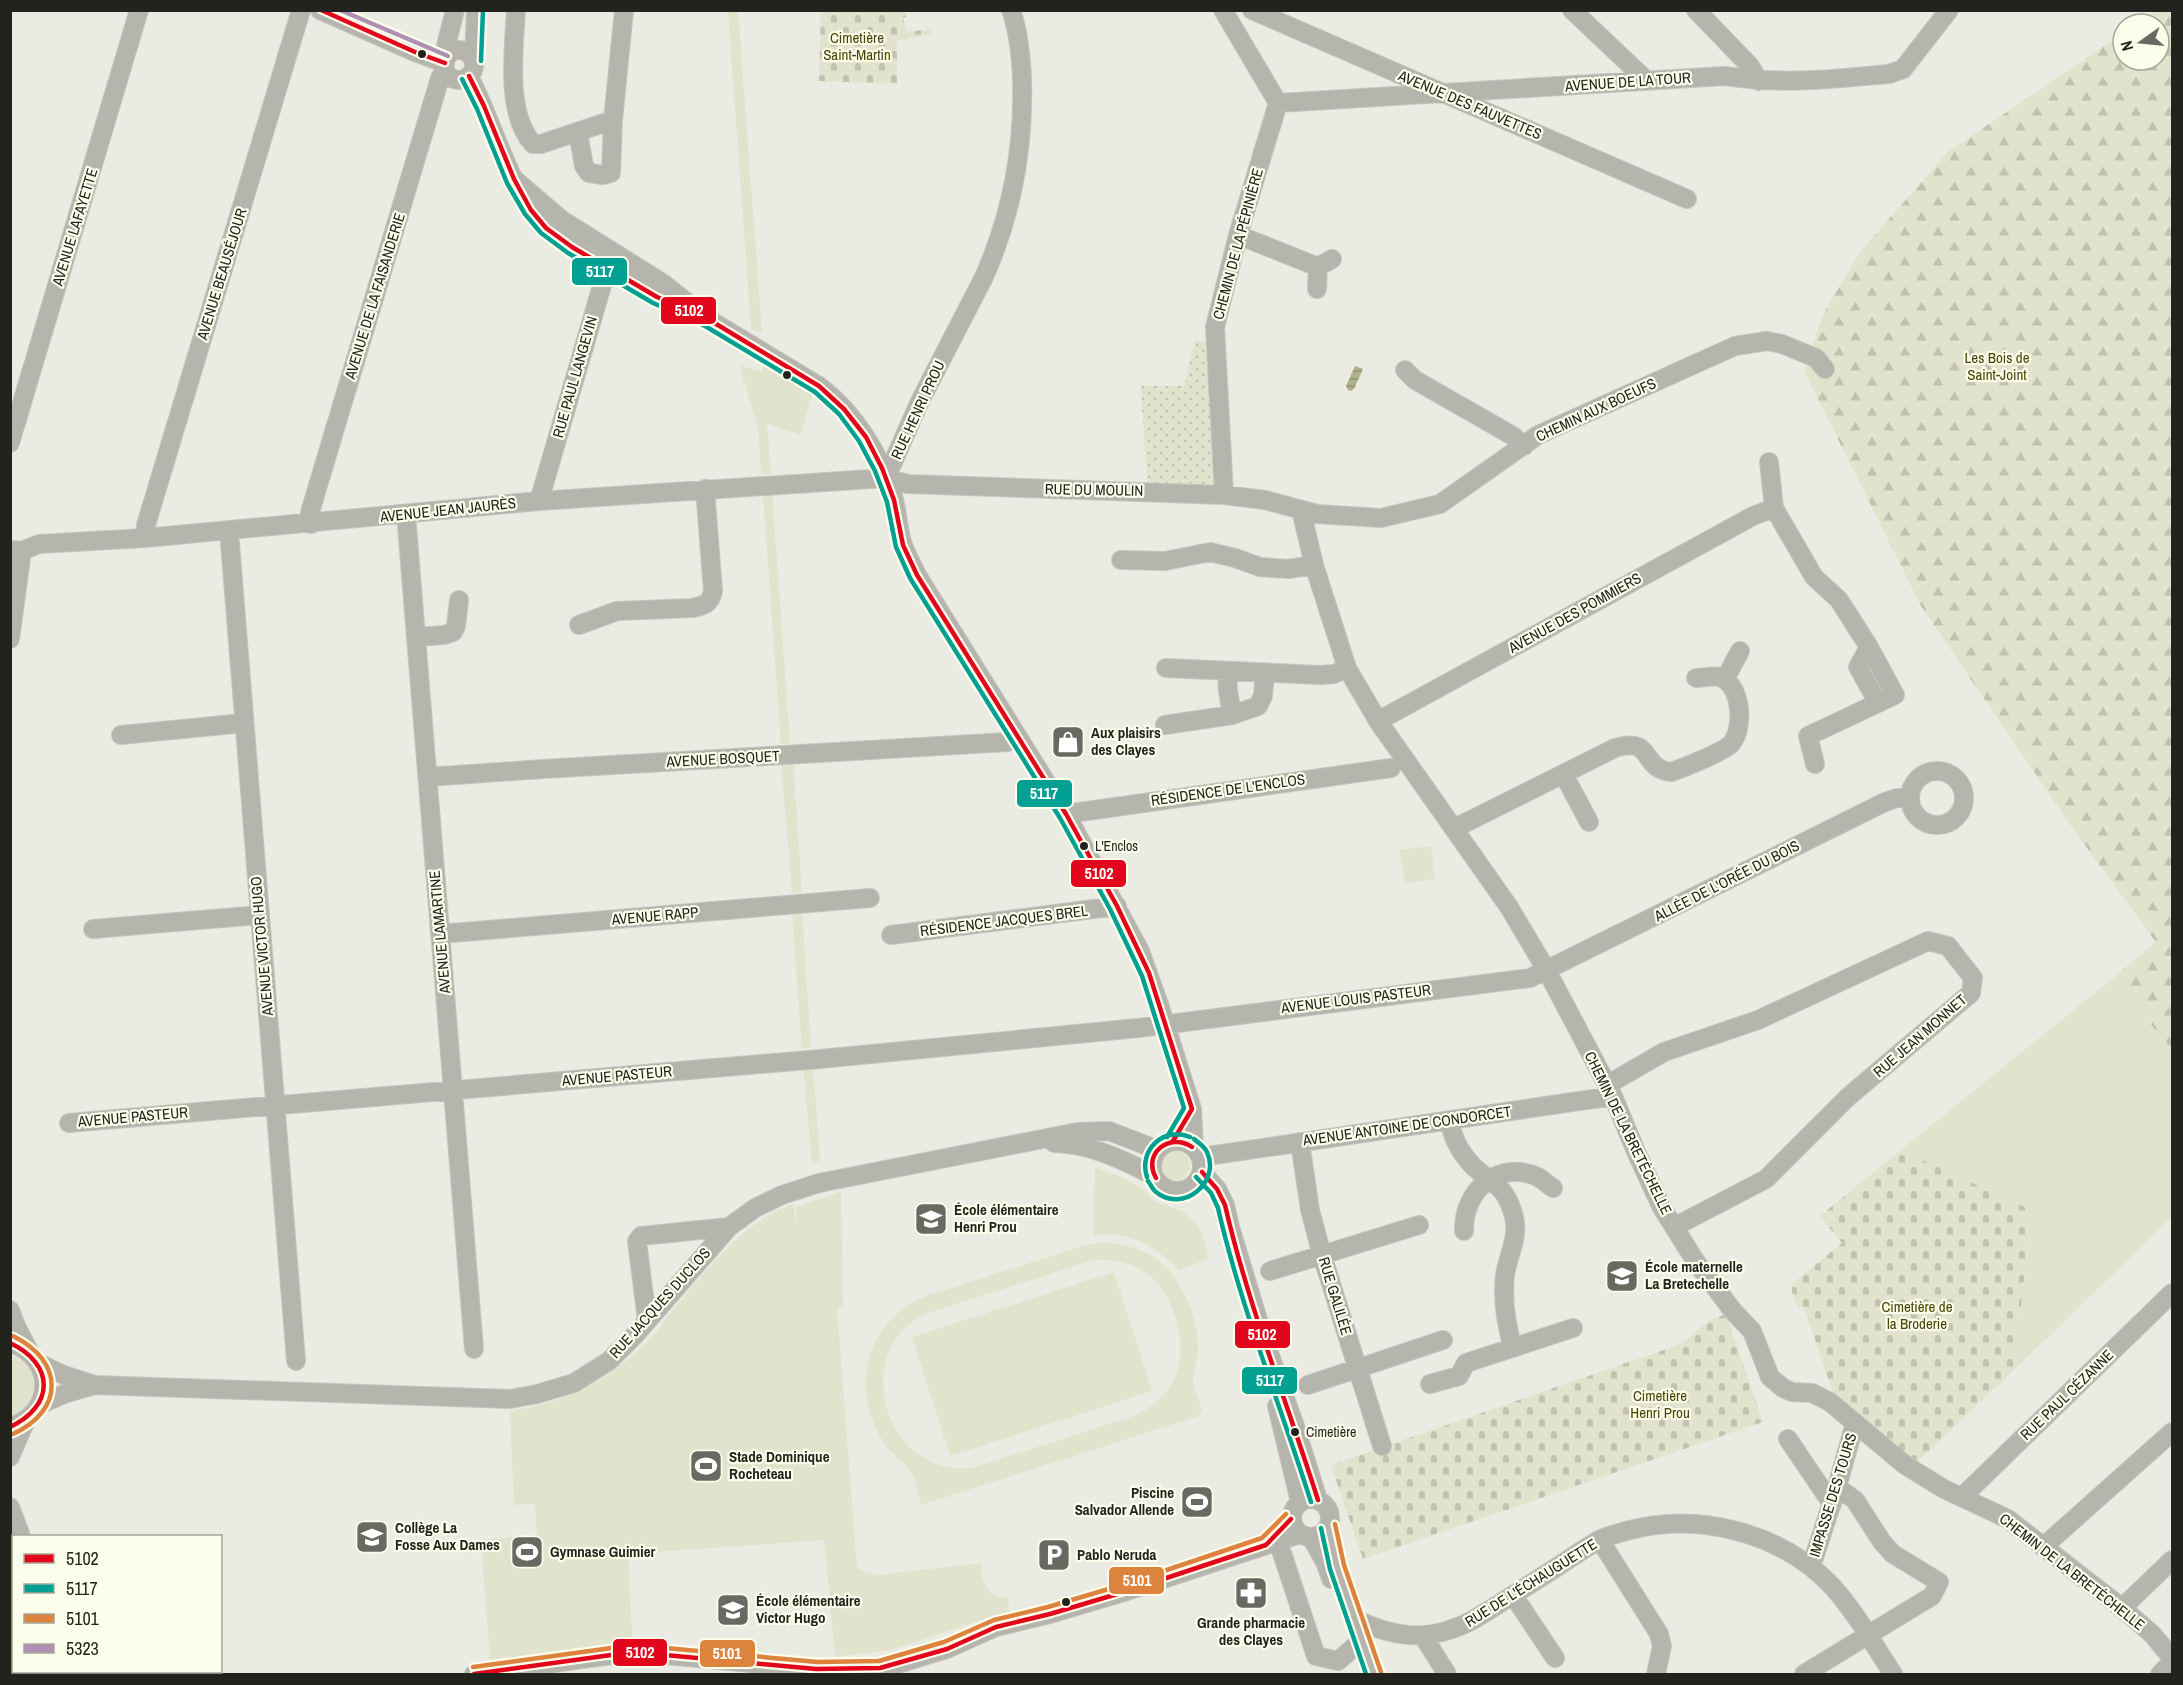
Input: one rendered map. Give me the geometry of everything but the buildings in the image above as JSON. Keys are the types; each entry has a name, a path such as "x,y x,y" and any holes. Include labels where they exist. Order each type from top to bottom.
{"street":[{"name":"AVENUE LAFAYETTE","path":"10,443 139,10"},
{"name":"AVENUE BEAUSÉJOUR","path":"145,538 146,525 301,10"},
{"path":"320,10 415,52 446,63"},
{"name":"AVENUE DE LA FAISANDERIE","path":"311,524 310,512 446,63 446,46 455,10"},
{"path":"476,10 472,69 458,80 450,77 446,63 450,53 459,50 468,53 472,69 484,106 514,179 531,210 546,228 609,261 657,297 708,319 834,397 866,438 886,478"},
{"path":"516,10 512,85 525,135 533,144 541,144 613,120"},
{"path":"578,133 584,166 590,173 603,175 611,172 613,120 624,10"},
{"name":"RUE HENRI PROU","path":"1011,10 1019,31 1023,116 1017,169 1006,217 984,277 920,401 886,478 895,503 903,545 917,575 1066,814 1117,906 1144,962 1192,1109 1199,1159"},
{"path":"1222,10 1278,103"},
{"name":"AVENUE DES FAUVETTES","path":"1252,10 1687,199"},
{"path":"1572,10 1647,81"},
{"path":"1696,10 1750,66 1759,81"},
{"name":"AVENUE DE LA TOUR","path":"1278,103 1725,76 1759,81 1793,82 1889,74 1903,69 1949,10"},
{"name":"CHEMIN DE LA PÉPINIÈRE","path":"1224,495 1215,327 1238,235 1278,103"},
{"path":"1238,235 1325,263 1317,289"},
{"name":"RUE PAUL LANGEVIN","path":"539,501 609,261"},
{"name":"CHEMIN AUX BOEUFS","path":"1301,510 1317,514 1381,518 1440,504 1538,435 1735,346 1767,341 1782,344 1816,358 1825,369"},
{"path":"1405,370 1415,380 1513,436 1524,446"},
{"path":"1769,462 1774,508 1815,577 1839,600 1869,647 1895,695 1808,736 1815,764"},
{"name":"AVENUE JEAN JAURÈS","path":"16,550 39,544 311,524 539,501 886,478"},
{"name":"RUE DU MOULIN","path":"886,478 908,484 1224,495 1265,500 1301,510"},
{"path":"579,625 617,611 693,608 705,606 711,600 713,591 705,489"},
{"name":"AVENUE DES POMMIERS","path":"1378,721 1754,516 1774,508"},
{"name":"CHEMIN DE LA BRETÉCHELLE","path":"1301,510 1314,565 1347,668 1378,721 1455,828 1509,908 1547,971 1610,1090 1636,1154 1662,1208 1696,1262 1733,1311 1752,1331 1770,1377 1791,1392 1812,1393 1820,1396 1905,1465 1944,1489 2008,1519 2122,1608 2152,1634 2172,1660"},
{"name":"AVENUE LAMARTINE","path":"406,514 474,1349"},
{"name":"AVENUE VICTOR HUGO","path":"229,531 296,1361"},
{"path":"10,639 16,550"},
{"path":"1121,560 1165,561 1210,552 1260,567 1288,569 1314,565"},
{"path":"416,638 453,632 456,626 459,600"},
{"path":"1725,679 1740,651"},
{"path":"1166,668 1320,675 1334,674 1347,668"},
{"path":"1227,671 1227,691 1232,715"},
{"path":"1165,725 1232,715 1258,706 1263,696 1265,673"},
{"path":"1455,828 1615,748 1629,744 1640,747 1653,765 1661,771 1671,772 1729,746 1736,736 1739,722 1734,690 1725,679 1696,678"},
{"path":"121,735 244,723"},
{"name":"AVENUE BOSQUET","path":"427,777 1008,742 1016,735"},
{"name":"RÉSIDENCE DE L'ENCLOS","path":"1066,814 1391,768"},
{"path":"1564,774 1589,822"},
{"name":"ALLÉE DE L'ORÉE DU BOIS","path":"1547,971 1886,802 1897,798 1910,798"},
{"name":"AVENUE RAPP","path":"440,934 870,898"},
{"name":"RÉSIDENCE JACQUES BREL","path":"891,935 1117,906"},
{"path":"93,929 260,915"},
{"name":"RUE JEAN MONNET","path":"1610,1090 1665,1052 1758,1020 1928,941 1948,946 1973,978 1971,993 1848,1097 1766,1179 1674,1227"},
{"name":"AVENUE LOUIS PASTEUR","path":"1165,1024 1530,978 1547,971"},
{"name":"AVENUE PASTEUR","path":"69,1123 832,1058 1165,1024"},
{"name":"AVENUE ANTOINE DE CONDORCET","path":"1199,1159 1449,1120 1610,1090"},
{"path":"1192,1109 1152,1162 1154,1176 1165,1189 1182,1192 1190,1189 1199,1179 1199,1159"},
{"path":"1449,1120 1453,1139 1461,1153 1474,1167 1499,1186 1507,1198 1514,1218 1515,1235 1505,1273 1504,1292 1504,1312 1513,1348"},
{"name":"RUE JACQUES DUCLOS","path":"10,1457 18,1423 39,1405 64,1394 95,1385 510,1399 537,1394 574,1383 609,1361 729,1227 755,1208 782,1195 809,1186 1078,1132 1109,1131 1165,1146"},
{"path":"1165,1146 1180,1141 1199,1159 1225,1205 1309,1501"},
{"name":"RUE GALILÉE","path":"1300,1142 1310,1210 1322,1255 1382,1446"},
{"name":"RUE JACQUES DUCLOS","path":"1031,1143 1067,1143 1085,1147 1129,1162 1154,1176"},
{"path":"1464,1231 1464,1218 1468,1203 1476,1191 1491,1178 1513,1173 1526,1174 1538,1178 1553,1188"},
{"path":"1190,1189 1208,1199 1230,1227"},
{"path":"1270,1271 1419,1225"},
{"path":"647,1320 638,1241 641,1236 729,1227"},
{"name":"RUE PAUL CÉZANNE","path":"1962,1497 2172,1293"},
{"path":"10,1310 44,1384 44,1395 39,1405"},
{"path":"1430,1384 1459,1376 1466,1364 1573,1329"},
{"path":"1308,1385 1443,1340"},
{"name":"RUE JACQUES DUCLOS","path":"10,1343 34,1358 95,1385"},
{"name":"IMPASSE DES TOURS","path":"1810,1567 1855,1423"},
{"path":"2043,1547 2172,1432"},
{"path":"1788,1439 1834,1496 1855,1500 1882,1542 1893,1554 1939,1582 1932,1596 1804,1674"},
{"path":"1309,1501 1327,1508 1330,1514 1328,1526 1337,1567 1355,1619 1369,1671"},
{"path":"1309,1501 1292,1512 1301,1530 1326,1564 1354,1647 1369,1671"},
{"path":"10,1508 21,1535"},
{"name":"RUE DE L'ÉCHAUGUETTE","path":"1355,1619 1393,1634 1423,1636 1456,1629 1600,1540 1641,1527 1667,1524 1712,1526 1746,1534 1778,1546 1810,1567 1831,1585 1869,1636 1893,1674"},
{"path":"474,1674 519,1672 633,1652 816,1669 880,1668 947,1649 996,1627 1124,1592 1272,1543 1301,1530 1321,1534 1328,1526"},
{"path":"1600,1540 1659,1634 1662,1646 1656,1674"},
{"path":"1272,1543 1316,1656 1333,1668 1354,1647"},
{"path":"2122,1608 2172,1560"},
{"path":"1513,1595 1555,1658"},
{"path":"1369,1671 1379,1646 1393,1634"},
{"path":"1423,1636 1446,1674"},
{"path":"2160,1674 2172,1660"}],"green space":[{"path":"728,11 738,11 762,333 751,329"},
{"name":"Cimetière Saint-Martin","path":"821,11 905,11 906,17 903,18 907,32 930,29 931,34 897,41 897,84 819,81"},
{"name":"Les Bois de Saint-Joint","path":"2172,11 2172,1049 2112,979 2156,942 2073,829 1921,606 1804,371 1823,314 1861,251 1948,152 2111,41 2111,72 2171,72 2171,12 2152,12"},
{"path":"1195,341 1209,342 1217,484 1147,483 1141,386 1184,386"},
{"path":"763,363 813,394 800,435 767,424 771,475 761,474 758,427 739,365 763,372"},
{"path":"763,493 772,493 790,743 781,744"},
{"path":"793,760 802,892 792,893 781,762"},
{"path":"1431,846 1435,879 1405,883 1400,850"},
{"path":"802,913 811,1047 802,1048 792,914"},
{"path":"2112,979 2172,1049 2172,1217 2015,1369 2031,1210 1901,1150"},
{"path":"813,1064 820,1161 812,1163 803,1066"},
{"path":"1175,1150 1186,1154 1190,1165 1186,1176 1175,1180 1164,1176 1160,1165 1164,1154"},
{"name":"Cimetière de la Broderie","path":"1901,1150 2031,1210 2015,1369 1912,1467 1834,1396 1804,1307 1798,1308 1792,1292 1792,1284 1842,1243 1820,1216"},
{"path":"1095,1168 1121,1177 1139,1186 1154,1201 1182,1211 1195,1222 1202,1233 1208,1259 1179,1270 1161,1254 1142,1242 1120,1235 1096,1236 1093,1233"},
{"path":"841,1192 843,1305 837,1308 857,1569 878,1575 982,1563 982,1576 986,1587 995,1595 1008,1598 1009,1611 891,1650 835,1657 824,1540 628,1554 633,1652 491,1672 481,1540 537,1535 535,1504 514,1505 510,1411 567,1396 600,1380 649,1340 710,1266 756,1223 793,1204 798,1231 796,1207"},
{"path":"1107,1242 1141,1251 1159,1261 1181,1287 1191,1309 1197,1332 1198,1352 1193,1382 1202,1409 1199,1416 921,1505 911,1473 884,1443 873,1422 867,1400 866,1379 869,1359 877,1339 889,1322 905,1308 926,1296 1086,1245","holes":["1094,1260 1113,1260 1143,1271 1159,1285 1173,1309 1181,1347 1180,1362 1176,1375 1160,1398 1134,1416 972,1468 942,1466 917,1453 898,1433 887,1407 883,1380 888,1353 903,1330 928,1313"]},
{"path":"1114,1272 1152,1391 950,1456 912,1337"},
{"name":"Cimetière Henri Prou","path":"1726,1314 1763,1422 1363,1559 1331,1465 1681,1344 1710,1320"},
{"path":"10,1355 29,1368 35,1386 28,1404 21,1412 10,1418"}],"shaded area":[{"path":"1355,366 1363,369 1351,391 1346,386"}],"transit line":[{"name":"5102","path":"321,10 445,63"},
{"name":"5323","path":"340,10 448,56"},
{"name":"5117","path":"481,61 483,10"},
{"name":"5102","path":"469,76 514,179 531,210 546,228 572,247 657,297 708,319 819,386 844,409 866,437 882,468 894,500 903,545 917,575 1066,814 1117,906 1149,973 1192,1109 1173,1141"},
{"name":"5117","path":"462,79 477,109 507,183 525,214 541,233 568,253 653,303 705,326 815,392 839,414 859,441 875,471 887,502 896,547 910,578 1060,818 1110,909 1142,976 1184,1108 1167,1137"},
{"name":"5117","path":"1147,1177 1146,1158 1155,1143 1171,1135 1180,1134 1190,1137"},
{"name":"5117","path":"1148,1181 1155,1191 1167,1198 1188,1197 1197,1192 1209,1174 1210,1163 1206,1150 1194,1139"},
{"name":"5102","path":"1156,1178 1153,1160 1160,1148 1175,1142 1192,1147"},
{"name":"5102","path":"1202,1172 1217,1189 1225,1205 1256,1316 1318,1500"},
{"name":"5117","path":"1196,1177 1211,1193 1218,1208 1249,1319 1311,1502"},
{"name":"5101","path":"13,1336 30,1346 42,1358 52,1385 49,1399 42,1412 30,1424 13,1434"},
{"name":"5102","path":"10,1343 25,1352 35,1362 42,1373 44,1385 42,1397 35,1408 25,1418 10,1427"},
{"name":"5101","path":"473,1667 633,1645 817,1662 879,1661 944,1642 994,1620 1122,1585 1262,1538 1286,1514"},
{"name":"5102","path":"474,1674 633,1652 816,1669 880,1668 947,1649 996,1627 1124,1592 1266,1545 1291,1519"},
{"name":"5101","path":"1335,1524 1344,1565 1381,1672"},
{"name":"5117","path":"1321,1528 1330,1569 1366,1674"}],"place":[{"name":"Aux plaisirs des Clayes","path":"1068,742"},
{"name":"L'Enclos","path":"1084,846"},
{"name":"École élémentaire Henri Prou","path":"931,1219"},
{"name":"École maternelle La Bretechelle","path":"1622,1276"},
{"name":"Cimetière","path":"1295,1432"},
{"name":"Stade Dominique Rocheteau","path":"706,1466"},
{"name":"Piscine Salvador Allende","path":"1197,1502"},
{"name":"Collège La Fosse Aux Dames","path":"372,1537"},
{"name":"Gymnase Guimier","path":"527,1552"},
{"name":"Pablo Neruda","path":"1054,1555"},
{"name":"Grande pharmacie des Clayes","path":"1251,1593"},
{"name":"École élémentaire Victor Hugo","path":"733,1610"}]}
